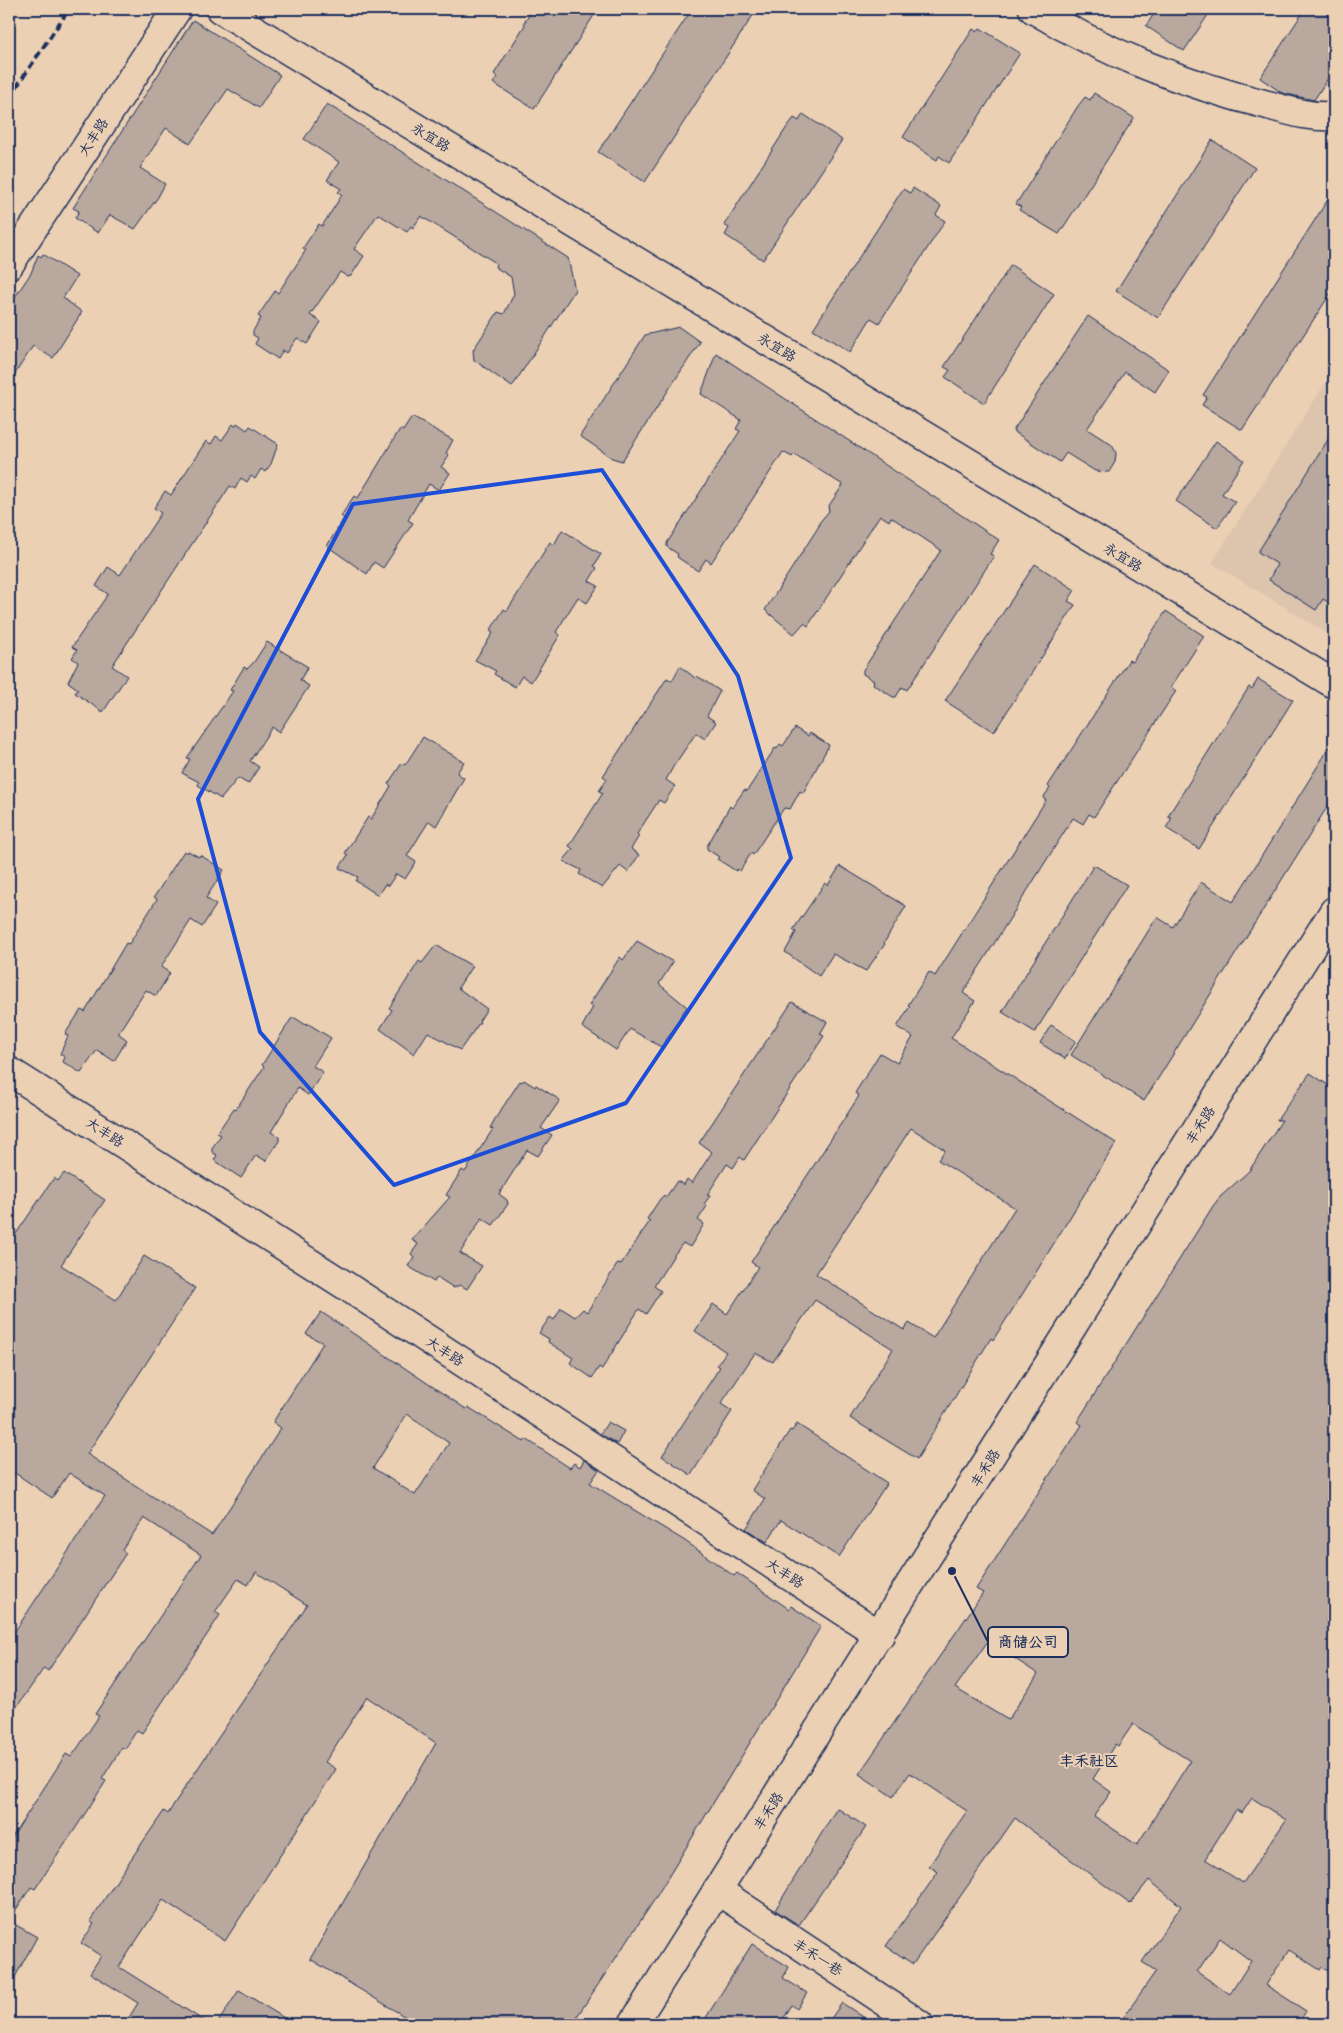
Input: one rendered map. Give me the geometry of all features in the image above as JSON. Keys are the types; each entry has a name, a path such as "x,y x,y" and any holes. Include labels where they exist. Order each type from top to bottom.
{"street":[{"name":"大丰路","path":"9,265 177,9"},
{"name":"永宜路","path":"220,9 1334,684"},
{"path":"1033,9 1061,26 1140,63 1236,97 1316,118 1334,116"},
{"name":"丰禾路","path":"633,2024 880,1635 1334,912"},
{"name":"大丰路","path":"9,1071 343,1284 880,1635"},
{"name":"丰禾一巷","path":"717,1890 919,2024"}],"highlighted area":[{"path":"602,470 738,676 791,858 626,1103 394,1185 260,1032 198,799 353,504"}],"shaded area":[{"path":"1334,369 1334,637 1212,563"}],"building":[{"path":"533,9 598,9 534,109 493,83 498,77 494,74"},
{"path":"692,9 757,9 645,182 598,152"},
{"path":"1157,9 1212,9 1184,51 1146,26"},
{"path":"1305,9 1334,9 1334,69 1314,100 1282,93 1260,78"},
{"path":"193,20 280,75 259,108 228,89 190,144 166,128 140,168 165,184 158,197 135,229 110,215 98,233 75,218 79,211 73,208"},
{"path":"980,28 1020,53 949,163 939,156 937,160 903,137 973,29 977,32"},
{"path":"1094,93 1134,118 1059,234 1019,210 1021,207 1016,204 1078,106 1085,97 1090,100"},
{"path":"327,104 568,258 575,290 512,387 474,360 473,350 498,312 504,314 514,294 511,277 495,267 496,263 421,216 413,228 411,226 407,232 378,214 354,249 364,256 351,276 348,277 340,272 310,315 321,322 307,344 297,338 287,353 283,350 278,359 255,344 258,338 253,335 253,331 261,318 258,316 275,291 278,293 306,250 303,248 319,224 322,226 342,195 338,192 341,189 327,180 339,162 304,139"},
{"path":"803,114 842,140 763,260 725,235 729,228 724,225 787,127 794,118 799,121"},
{"path":"1212,140 1255,168 1158,318 1116,291"},
{"path":"913,188 941,206 936,215 945,221 879,323 871,318 850,352 813,329 903,189 910,193"},
{"path":"1334,190 1334,288 1242,430 1202,405 1207,397 1203,395"},
{"path":"43,254 77,276 63,298 82,312 53,358 33,346 9,383 9,306 31,273 38,255 41,257"},
{"path":"1011,265 1054,294 984,403 945,377 950,370 944,367"},
{"path":"1088,316 1169,370 1155,392 1125,372 1087,429 1112,445 1116,453 1115,462 1109,472 1095,471 1066,453 1060,462 1013,431"},
{"path":"679,327 700,342 622,461 612,458 580,436 645,335"},
{"path":"716,353 999,540 990,554 994,556 907,690 902,687 896,697 873,684 874,681 863,674 863,670 941,550 891,517 889,521 880,515 808,626 804,623 794,634 765,610 819,526 819,523 829,511 828,507 843,485 794,454 792,457 783,452 711,563 706,559 698,571 677,557 678,554 667,547 667,543 740,431 736,429 741,420 701,394"},
{"path":"412,417 453,440 446,453 449,455 441,467 450,473 439,490 429,484 408,520 413,523 383,568 374,562 367,574 327,546 344,518 341,516 354,496 358,498 400,429 403,431"},
{"path":"237,423 247,430 250,426 278,444 271,464 265,472 261,469 255,479 251,476 247,482 241,478 235,489 230,486 112,666 127,676 103,712 75,693 78,689 68,682 78,662 72,658 77,650 72,647 108,594 96,586 108,567 120,575 161,513 154,508 165,491 171,495 206,441 211,444 216,436 222,440 233,424 235,426"},
{"path":"1334,430 1334,606 1323,599 1316,610 1269,580 1277,564 1258,552"},
{"path":"1216,441 1244,460 1222,494 1235,502 1217,528 1176,501"},
{"path":"562,530 601,554 594,566 597,568 589,581 598,586 587,603 578,597 556,632 560,635 531,682 522,676 515,687 494,674 496,671 475,660 493,633 490,631 504,609 507,611 550,542 554,545"},
{"path":"1035,564 1075,590 1068,601 1075,605 994,732 945,701"},
{"path":"1166,611 1204,636 1171,687 1176,691 1094,817 1089,814 1083,824 1073,818 963,993 975,1001 951,1038 1116,1143 993,1340 991,1338 917,1459 850,1418 893,1349 815,1300 773,1362 755,1353 721,1404 732,1411 691,1475 662,1456 720,1367 717,1365 726,1352 695,1331 713,1304 727,1314 758,1267 751,1262 859,1096 855,1093 880,1053 897,1063 913,1037 897,1027 910,1006 908,1005 929,972 935,976 1046,800 1043,798 1050,788 1048,786 1129,660 1132,662","holes":["911,1128 945,1150 938,1160 1015,1208 933,1338 909,1323 904,1330 816,1274"]},
{"path":"267,642 308,667 300,680 309,686 279,732 272,727 250,761 259,767 248,784 238,778 221,799 198,785 199,782 182,773 190,759 187,758 233,691 230,690 244,667 247,669 254,662"},
{"path":"680,666 695,678 697,676 720,691 707,716 716,722 705,739 696,733 673,767 666,780 675,786 664,803 659,800 637,834 639,836 631,849 639,855 628,872 620,866 602,888 579,874 581,870 563,861 573,849 569,846 603,793 599,791 607,779 603,776 667,678 672,681"},
{"path":"1258,679 1293,700 1199,849 1166,828 1172,818 1168,816 1249,687 1252,689"},
{"path":"795,728 808,736 810,733 829,745 803,793 800,791 790,809 784,808 753,855 751,853 740,871 737,869 736,871 717,859 719,857 707,849 707,846 730,806 732,808 744,790 747,791 775,748 777,749 780,744 783,746"},
{"path":"423,737 464,762 457,773 464,778 436,826 429,821 407,856 416,862 405,879 396,874 388,886 385,884 378,895 356,881 358,877 339,868 348,855 345,853 368,817 371,819 391,786 388,784 402,763 405,765"},
{"path":"1334,740 1334,796 1144,1101 1071,1055 1157,917 1173,927 1201,882 1233,902"},
{"path":"184,851 199,857 200,855 224,870 206,898 216,905 202,927 191,920 161,967 170,973 156,996 146,990 118,1033 127,1040 114,1061 97,1050 81,1073 63,1062 65,1057 60,1054 68,1036 65,1034 81,1010 85,1012 126,943 129,944 157,899 154,897"},
{"path":"1094,865 1127,885 1035,1032 1002,1012"},
{"path":"840,866 906,906 885,944 866,971 833,954 819,976 785,952 796,932 793,930 825,883 828,885"},
{"path":"637,941 673,962 659,984 687,1007 680,1017 682,1018 661,1047 630,1029 616,1050 582,1027 593,1007 589,1005 620,957 623,960"},
{"path":"436,945 472,966 458,988 487,1009 460,1050 428,1032 414,1054 380,1029 392,1010 389,1008 419,961 422,963"},
{"path":"792,1002 827,1022 820,1034 824,1036 744,1160 740,1157 733,1168 727,1164 707,1195 710,1196 704,1204 707,1206 698,1220 704,1224 690,1247 683,1243 654,1286 661,1291 646,1314 639,1309 602,1369 599,1367 592,1378 570,1363 573,1358 548,1342 549,1339 539,1333 550,1317 554,1320 561,1308 575,1317 583,1309 587,1312 618,1263 621,1264 650,1221 647,1219 660,1199 664,1195 666,1197 677,1181 684,1185 687,1179 692,1183 712,1152 699,1143"},
{"path":"295,1018 331,1038 313,1066 323,1072 308,1095 298,1088 271,1132 279,1137 279,1141 266,1161 256,1155 241,1178 214,1160 217,1155 212,1152 212,1148 221,1135 217,1133 234,1108 236,1109 264,1067 262,1065 291,1019"},
{"path":"1051,1025 1076,1041 1065,1059 1040,1043"},
{"path":"1310,1073 1334,1089 1334,1975 1322,1967 1320,1970 1289,1950 1266,1985 1306,2011 1298,2024 1119,2024 1156,1971 1142,1962 1181,1906 1149,1880 1130,1904 1015,1818 913,1964 886,1946 938,1872 929,1866 967,1811 910,1773 893,1797 859,1774 983,1593 976,1589 1082,1425 1077,1422 1213,1206 1220,1197 1249,1171 1282,1120 1277,1120","holes":["988,1641 1038,1674 1008,1720 955,1688","1133,1724 1190,1761 1137,1845 1094,1816 1111,1792 1093,1779 1115,1744 1118,1746","1252,1798 1286,1820 1243,1883 1205,1859 1236,1810 1242,1813","1220,1938 1251,1961 1230,1994 1197,1972"]},
{"path":"524,1080 560,1100 541,1128 552,1135 538,1156 527,1150 499,1194 507,1200 508,1204 493,1225 482,1218 460,1253 482,1266 467,1289 460,1285 454,1288 437,1277 434,1282 408,1266 414,1257 411,1254 418,1244 412,1240 450,1197 446,1195 462,1170 465,1172 493,1129 490,1128 495,1119 520,1081"},
{"path":"64,1173 105,1200 61,1265 116,1300 144,1256 195,1288 87,1454 212,1535 281,1428 273,1422 323,1343 306,1334 321,1312 466,1409 468,1407 524,1442 526,1439 570,1468 574,1463 580,1467 584,1460 599,1470 590,1483 685,1541 734,1576 737,1573 789,1609 791,1606 821,1626 653,1902 572,2024 417,2024 310,1959 436,1743 367,1697 325,1762 336,1769 225,1941 163,1900 119,1967 209,2024 125,2024 138,2003 90,1973 101,1956 81,1943 94,1924 90,1921 129,1862 164,1811 168,1814 307,1605 256,1572 248,1585 238,1579 215,1612 220,1615 142,1733 137,1730 125,1749 122,1747 102,1779 106,1781 79,1823 35,1889 31,1887 9,1920 9,1842 66,1754 71,1757 77,1749 99,1716 95,1714 201,1555 144,1518 122,1550 126,1553 48,1671 44,1668 9,1718 9,1640 105,1496 69,1473 52,1498 9,1469 9,1244 54,1178 58,1181","holes":["407,1414 449,1443 415,1495 373,1468"]},
{"path":"608,1422 624,1431 617,1444 600,1434"},
{"path":"797,1424 887,1483 839,1557 781,1520 767,1542 746,1529 765,1499 752,1490 790,1430 792,1431"},
{"path":"837,1808 866,1827 799,1925 775,1910"},
{"path":"9,1921 37,1937 9,1988"},
{"path":"752,1944 789,1967 783,1978 807,1993 797,2009 792,2005 780,2024 702,2024"},
{"path":"239,1990 294,2024 217,2024"},
{"path":"842,2003 874,2024 827,2024"}],"railway":[{"path":"9,98 69,9"}],"place":[{"name":"商储公司","path":"952,1571"}],"district":[{"name":"丰禾社区","path":"1089,1760"}]}
